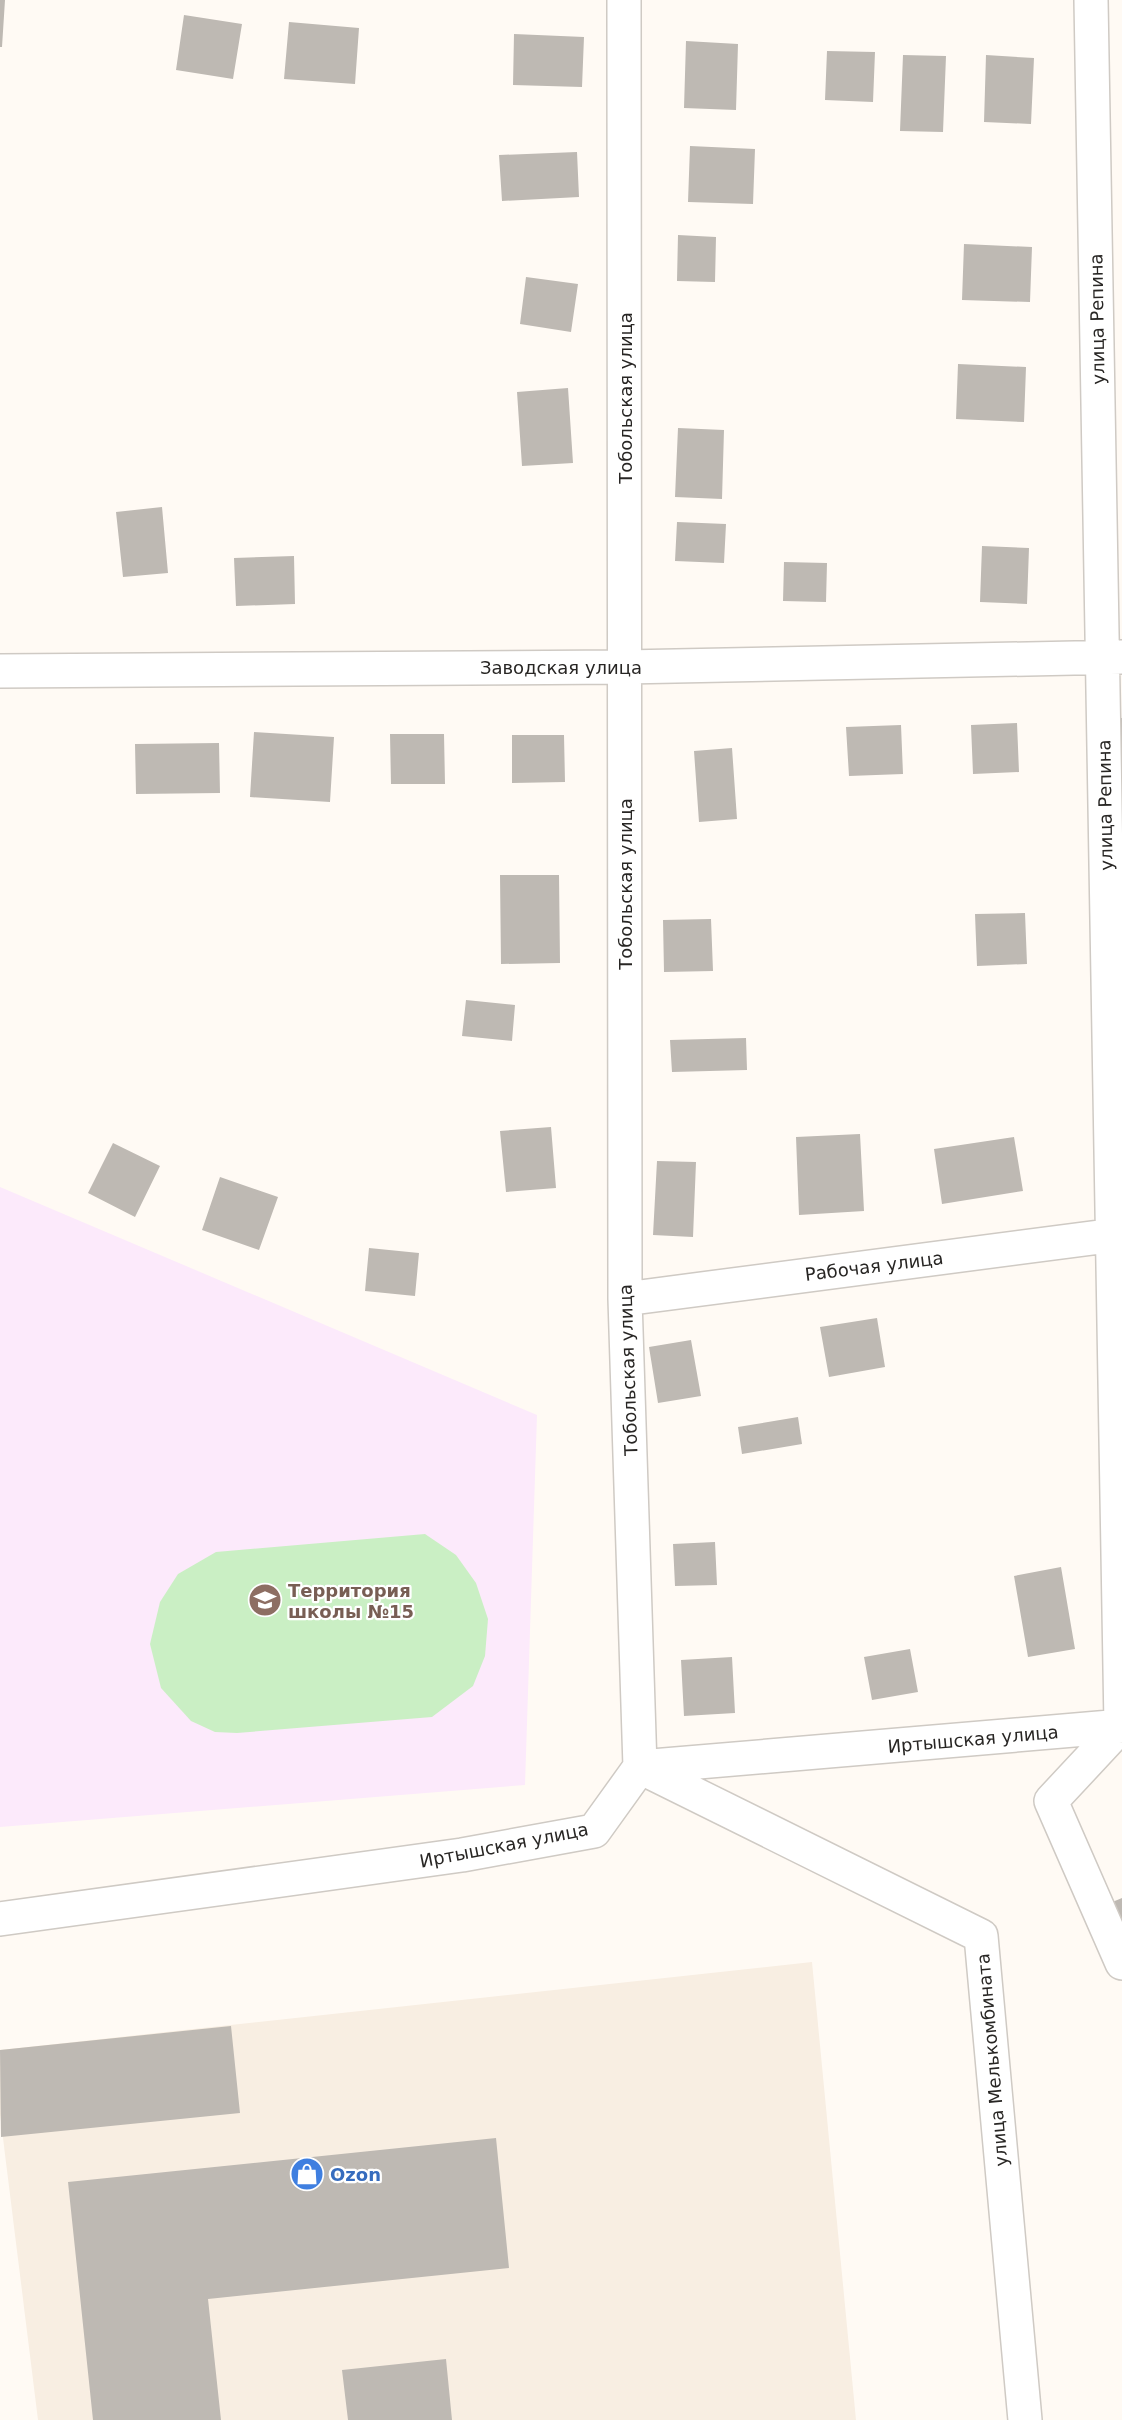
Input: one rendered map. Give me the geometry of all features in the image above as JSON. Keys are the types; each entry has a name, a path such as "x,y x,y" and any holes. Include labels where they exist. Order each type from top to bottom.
{"street":[{"name":"Тобольская улица","path":"624,0 625,1299 640,1767"},
{"name":"улица Репина","path":"1091,0 1112,657 1121,1726"},
{"name":"Заводская улица","path":"0,671 625,667 1112,657"},
{"name":"Рабочая улица","path":"625,1299 1117,1234"},
{"name":"Иртышская улица","path":"0,1919 462,1856 594,1831 640,1767 1121,1726"},
{"path":"1121,1726 1051,1801 1122,1964"},
{"name":"улица Мелькомбината","path":"640,1767 981,1936 1025,2420"}],"shaded area":[{"name":"Территория школы №15","path":"0,1187 537,1415 525,1785 0,1827"},
{"path":"812,1962 856,2420 38,2420 0,2114 0,2050"}],"green space":[{"path":"425,1534 456,1555 476,1583 488,1619 485,1656 473,1686 432,1717 237,1733 215,1732 191,1721 161,1688 150,1644 160,1602 178,1574 216,1552"}],"building":[{"path":"0,0 5,0 2,47 0,47"},
{"path":"184,15 242,24 233,79 176,70"},
{"path":"289,22 359,28 355,84 284,79"},
{"path":"514,34 584,37 582,87 513,85"},
{"path":"686,41 738,44 736,110 684,108"},
{"path":"827,51 875,52 873,102 825,100"},
{"path":"903,55 946,56 943,132 900,131"},
{"path":"986,55 1034,58 1031,124 984,122"},
{"path":"690,146 755,149 753,204 688,202"},
{"path":"577,152 579,197 502,201 499,155"},
{"path":"678,235 716,237 715,282 677,281"},
{"path":"964,244 1032,247 1030,302 962,300"},
{"path":"526,277 578,284 571,332 520,324"},
{"path":"958,364 1026,367 1024,422 956,419"},
{"path":"568,388 573,463 522,466 517,392"},
{"path":"678,428 724,430 722,499 675,497"},
{"path":"162,507 168,573 123,577 116,512"},
{"path":"677,522 726,524 724,563 675,561"},
{"path":"982,546 1029,548 1027,604 980,602"},
{"path":"294,556 295,604 236,606 234,558"},
{"path":"784,562 827,563 826,602 783,601"},
{"path":"1118,718 1122,718 1122,767 1120,767"},
{"path":"1017,723 1019,772 973,774 971,725"},
{"path":"901,725 903,774 849,776 846,727"},
{"path":"254,732 334,737 330,802 250,797"},
{"path":"390,734 444,734 445,784 391,784"},
{"path":"512,735 564,735 565,782 512,783"},
{"path":"219,743 220,793 136,794 135,744"},
{"path":"732,748 737,819 699,822 694,751"},
{"path":"500,875 559,875 560,963 501,964"},
{"path":"1025,913 1027,964 977,966 975,914"},
{"path":"711,919 713,971 664,972 663,920"},
{"path":"466,1000 515,1005 512,1041 462,1036"},
{"path":"746,1038 747,1070 672,1072 670,1040"},
{"path":"551,1127 556,1188 506,1192 500,1131"},
{"path":"860,1134 864,1211 799,1215 796,1137"},
{"path":"1014,1137 1023,1191 942,1204 934,1149"},
{"path":"113,1143 160,1166 135,1217 88,1193"},
{"path":"657,1161 696,1162 693,1237 653,1235"},
{"path":"220,1177 278,1197 259,1250 202,1230"},
{"path":"369,1248 419,1253 415,1296 365,1291"},
{"path":"877,1318 885,1367 829,1377 820,1327"},
{"path":"691,1340 701,1396 658,1403 649,1347"},
{"path":"798,1417 802,1444 742,1454 738,1427"},
{"path":"715,1542 717,1585 675,1586 673,1544"},
{"path":"1061,1567 1075,1649 1028,1657 1014,1576"},
{"path":"910,1649 918,1692 872,1700 864,1657"},
{"path":"732,1657 735,1713 684,1716 681,1660"},
{"path":"1122,1898 1122,1927 1110,1903"},
{"path":"231,2026 240,2113 1,2137 0,2050"},
{"path":"496,2138 509,2268 208,2299 221,2420 93,2420 68,2182"},
{"path":"446,2359 452,2420 348,2420 342,2370"}],"place":[{"name":"Территория школы №15","path":"265,1600"},
{"name":"Ozon","path":"307,2174"}]}
